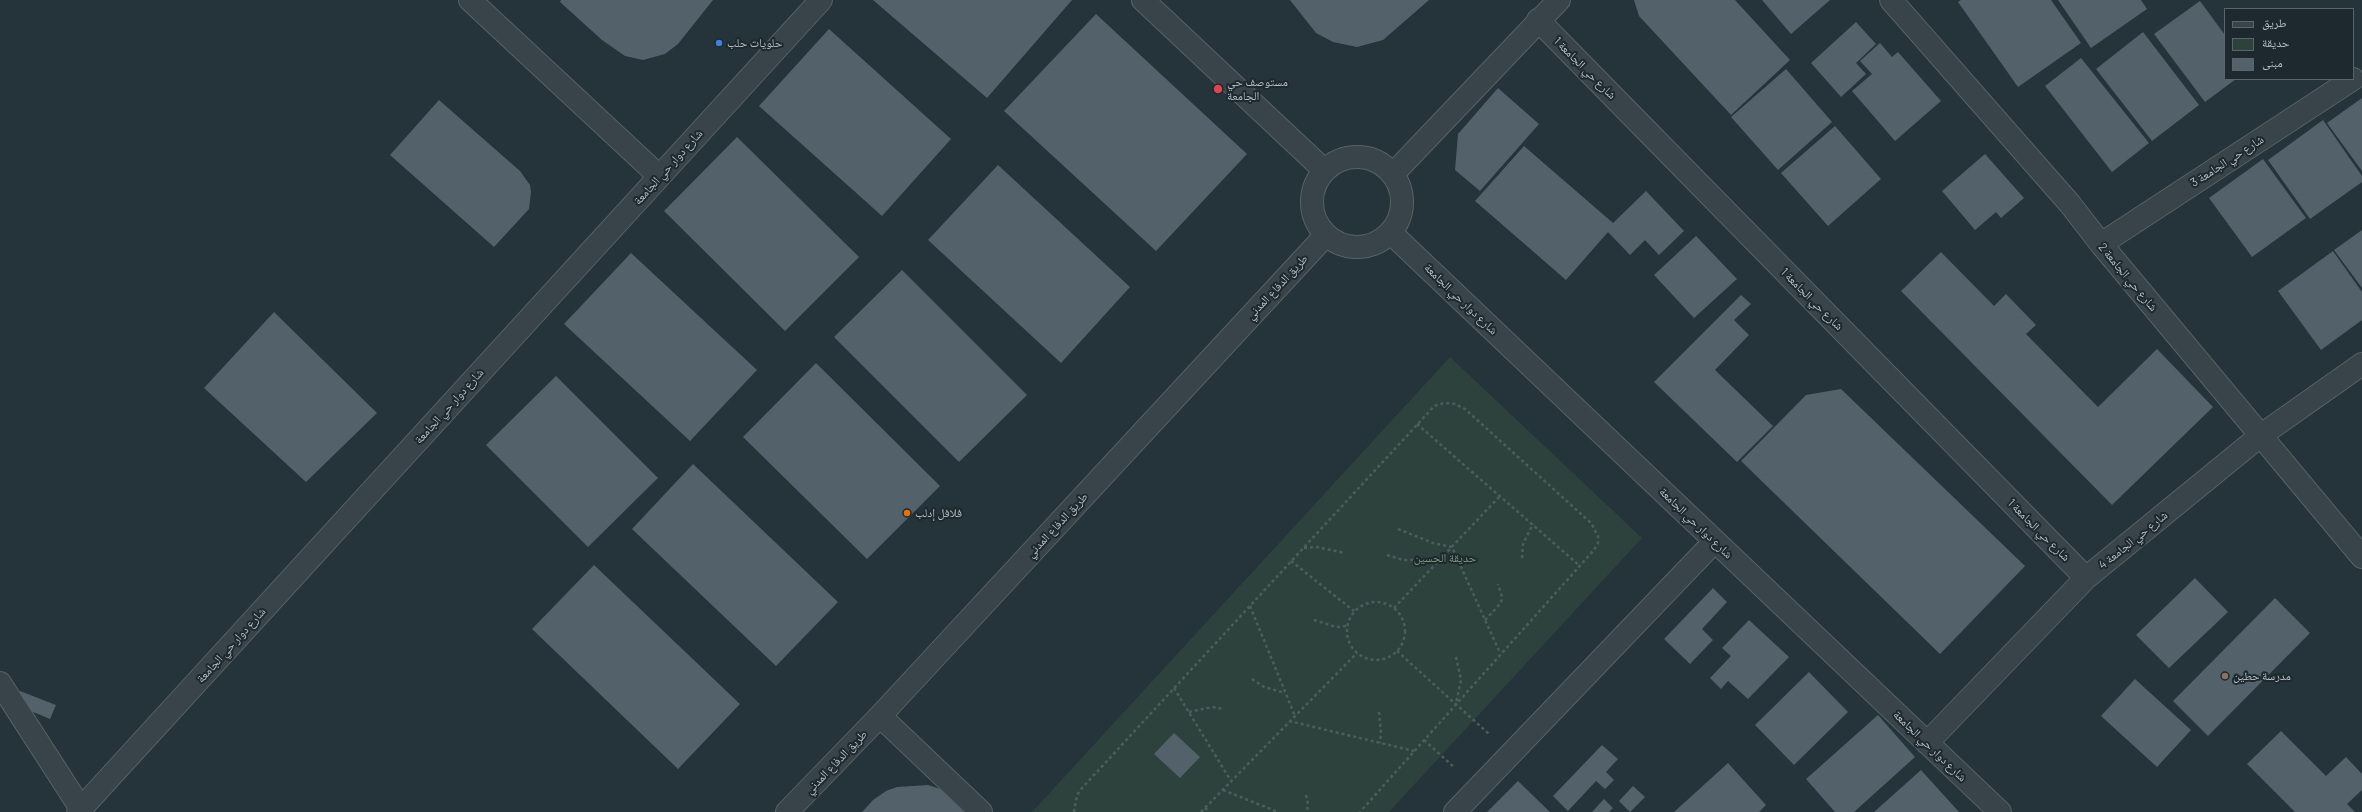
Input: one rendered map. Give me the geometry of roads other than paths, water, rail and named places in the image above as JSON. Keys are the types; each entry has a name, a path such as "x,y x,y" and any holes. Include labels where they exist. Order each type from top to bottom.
{"street":[{"path":"470,0 659,176"},
{"name":"شارع دوار حي الجامعة","path":"81,811 820,0"},
{"path":"1143,0 1324,170"},
{"path":"1394,173 1558,0"},
{"name":"شارع حي الجامعة 2","path":"1891,0 2070,204 2101,244 2362,557"},
{"name":"شارع حي الجامعة 1","path":"1538,20 2086,578"},
{"name":"شارع حي الجامعة 3","path":"2101,244 2351,80"},
{"path":"1359,156 1378,161 1394,173 1403,193 1402,214 1391,233 1376,244 1358,248 1339,244 1325,236 1315,221 1311,203 1315,185 1324,170 1340,159 1359,156"},
{"name":"شارع دوار حي الجامعة","path":"1391,233 2000,812"},
{"name":"طريق الدفاع المدني","path":"787,812 880,716 1325,236"},
{"name":"شارع حي الجامعة 4","path":"1927,743 2086,578 2260,436 2362,364"},
{"path":"1455,812 1715,541"},
{"path":"0,683 81,811"},
{"path":"880,716 981,812"}],"place":[{"name":"حلويات حلب","path":"719,43"},
{"name":"مستوصف حي الجامعة","path":"1218,89"},
{"name":"فلافل إدلب","path":"907,513"},
{"name":"مدرسة حطين","path":"2225,676"}],"park label":[{"name":"حديقة الحسين","path":"1445,558"}]}
